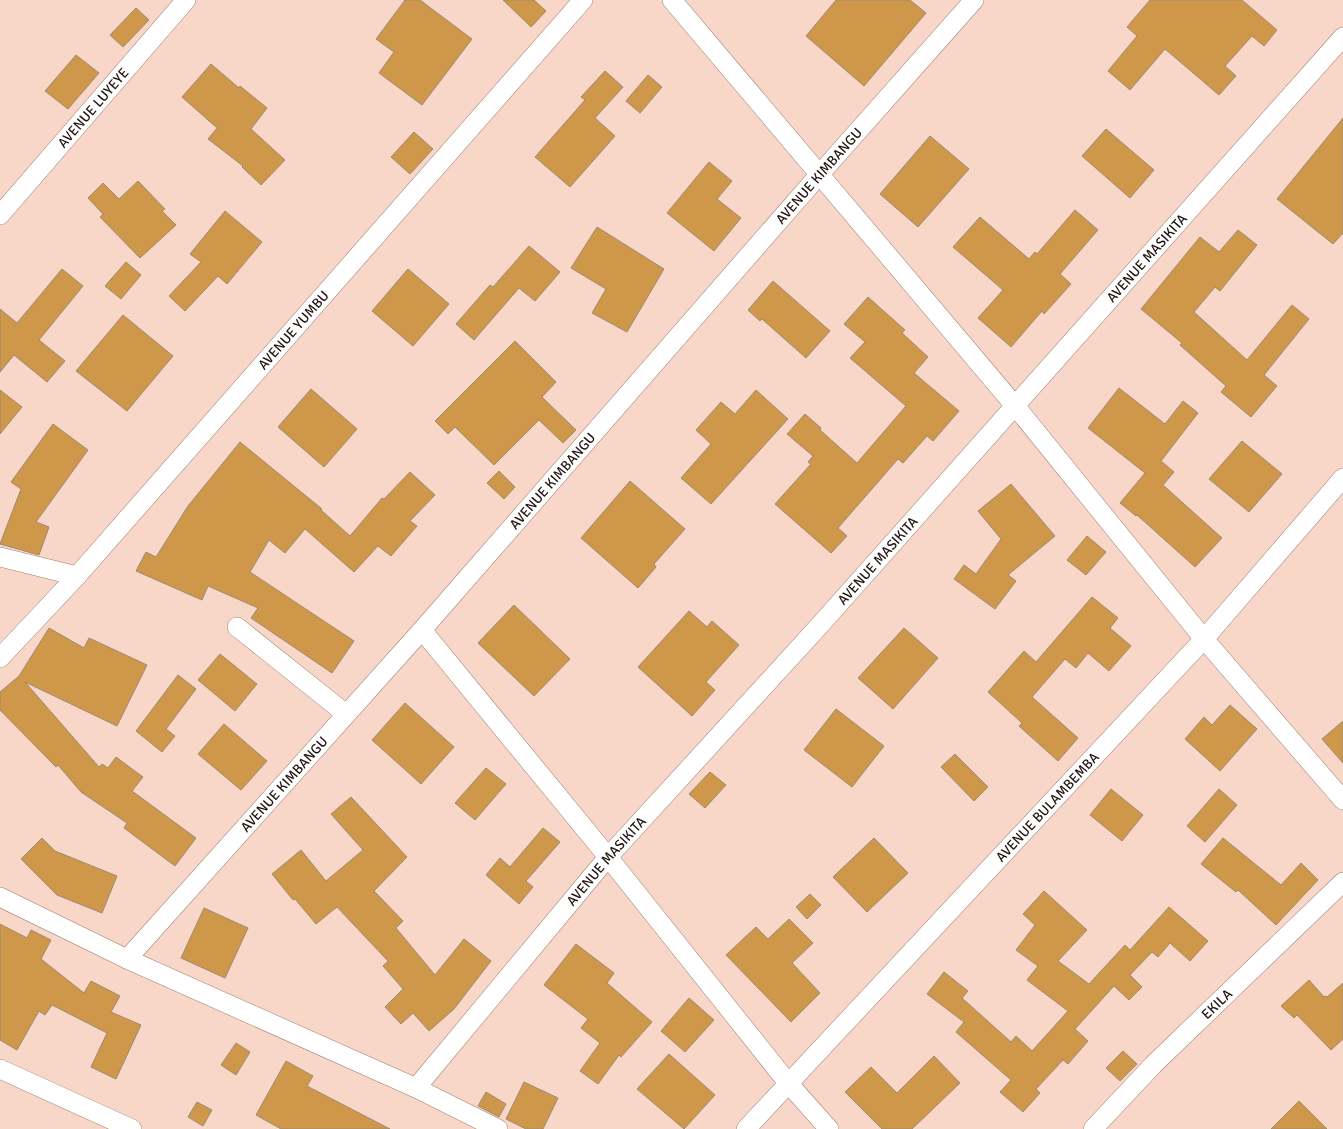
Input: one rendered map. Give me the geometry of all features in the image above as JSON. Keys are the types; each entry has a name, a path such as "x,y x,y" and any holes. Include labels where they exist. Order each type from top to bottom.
{"street":[{"name":"AVENUE LUYEYE","path":"0,215 186,0"},
{"name":"AVENUE YUMBU","path":"0,658 77,576 583,0"},
{"path":"672,0 1016,407 1204,639 1343,800"},
{"name":"AVENUE KIMBANGU","path":"127,959 422,630 974,0"},
{"name":"AVENUE MASIKITA","path":"416,1088 608,857 1016,407 1343,37"},
{"name":"AVENUE BULAMBEMBA","path":"746,1129 1204,639 1343,478"},
{"path":"0,557 77,576"},
{"path":"237,627 346,714"},
{"path":"422,630 608,857 788,1083 829,1129"},
{"name":"EKILA","path":"1093,1129 1153,1065 1343,882"},
{"path":"0,897 127,959 416,1088 498,1129"},
{"path":"0,1068 132,1129"}],"building":[{"path":"405,0 420,0 472,39 422,105 379,73 394,52 376,39"},
{"path":"503,0 534,0 546,11 531,27"},
{"path":"836,0 910,0 926,13 864,86 806,36"},
{"path":"1150,0 1242,0 1277,30 1264,46 1252,36 1225,66 1236,76 1219,95 1165,49 1130,90 1108,71 1137,36 1127,27"},
{"path":"136,8 149,20 123,47 110,35"},
{"path":"76,55 99,73 68,109 45,91"},
{"path":"211,64 239,88 240,86 267,108 251,129 285,160 261,185 243,166 208,139 217,128 182,97"},
{"path":"605,71 623,87 595,118 615,136 570,187 535,157 585,100 581,97"},
{"path":"648,75 662,87 640,113 626,101"},
{"path":"1343,118 1343,233 1333,244 1277,199"},
{"path":"1106,129 1154,170 1130,198 1082,156"},
{"path":"414,132 433,149 410,174 391,157"},
{"path":"930,136 969,169 918,227 880,194"},
{"path":"709,162 732,181 717,199 741,218 714,251 667,213"},
{"path":"138,181 165,209 162,211 176,225 140,258 100,217 103,214 88,198 103,183 119,199"},
{"path":"1075,210 1098,230 1060,274 1071,284 1044,314 1042,311 1011,347 978,318 1003,290 953,247 980,217 1029,259 1035,252 1037,254"},
{"path":"225,211 262,242 227,284 218,276 185,311 169,296 201,262 190,254"},
{"path":"597,227 664,269 627,332 592,313 606,289 571,268"},
{"path":"1238,230 1257,245 1220,291 1215,287 1194,312 1247,360 1292,305 1309,319 1264,375 1277,386 1251,417 1221,392 1226,386 1180,345 1182,343 1141,309 1200,237 1219,252"},
{"path":"529,246 560,272 535,301 519,288 474,340 456,324 490,285 493,287"},
{"path":"126,262 141,275 121,299 105,286"},
{"path":"62,269 83,286 39,340 65,361 47,382 14,355 0,372 0,309 17,323"},
{"path":"408,269 449,304 413,346 372,311"},
{"path":"773,281 830,331 806,358 762,319 760,321 748,310"},
{"path":"868,297 905,330 902,333 928,357 914,373 959,411 933,441 927,436 903,463 898,459 838,528 847,536 831,553 775,504 811,464 808,462 813,456 787,434 805,414 857,463 906,406 850,358 865,342 844,324"},
{"path":"123,315 173,356 127,411 76,371"},
{"path":"515,341 556,382 542,397 576,430 563,443 539,420 494,465 455,427 448,434 435,421"},
{"path":"1119,388 1165,424 1183,401 1198,413 1161,461 1174,472 1163,485 1222,538 1195,567 1137,515 1120,503 1145,473 1088,428"},
{"path":"311,389 357,429 324,467 278,427"},
{"path":"0,390 22,407 0,434"},
{"path":"756,390 788,419 711,504 681,478 711,444 696,430 721,402 735,414"},
{"path":"53,424 88,450 36,522 49,527 39,555 0,544 21,489 11,482"},
{"path":"1242,441 1282,474 1249,512 1209,479"},
{"path":"240,442 322,509 350,536 382,498 384,499 410,472 435,495 410,521 417,526 391,556 378,546 354,572 305,529 285,553 269,540 250,572 354,641 332,673 251,618 258,608 208,586 202,600 136,571 146,552 156,557 188,506"},
{"path":"499,471 515,487 504,499 487,483"},
{"path":"630,481 685,529 654,564 656,567 638,588 581,538"},
{"path":"1011,484 1055,536 1008,575 1016,581 995,609 954,579 964,565 976,574 1001,539 978,511"},
{"path":"1087,536 1106,552 1086,575 1067,560"},
{"path":"1092,597 1118,618 1110,628 1131,646 1109,671 1088,653 1076,668 1065,659 1032,697 1078,738 1058,761 1019,726 1022,723 988,692 1024,651 1036,662"},
{"path":"514,605 570,659 534,696 478,643"},
{"path":"689,611 707,627 712,621 739,645 706,682 715,690 692,716 638,667"},
{"path":"49,628 84,648 89,638 147,665 117,726 25,682 99,767 102,764 108,768 116,757 143,777 132,791 196,838 175,866 124,828 127,823 81,792 58,765 56,767 0,710 0,692 19,676"},
{"path":"904,628 938,658 893,709 858,678"},
{"path":"220,654 257,684 235,711 198,680"},
{"path":"178,675 196,689 166,729 175,736 162,752 136,731"},
{"path":"405,703 454,747 421,784 372,740"},
{"path":"1230,705 1257,729 1220,771 1185,739 1204,717 1212,725"},
{"path":"836,709 884,746 852,787 804,750"},
{"path":"1343,721 1343,763 1322,739"},
{"path":"224,724 267,761 241,790 198,754"},
{"path":"955,754 988,787 974,801 941,767"},
{"path":"486,768 506,784 475,820 455,803"},
{"path":"710,772 726,785 705,808 689,794"},
{"path":"1111,789 1143,815 1122,841 1090,815"},
{"path":"1219,789 1237,805 1205,842 1187,826"},
{"path":"351,797 407,857 374,891 403,921 396,928 435,975 464,939 491,961 454,1009 429,1031 413,1013 401,1024 385,1007 403,989 383,966 388,961 337,907 316,924 272,874 301,850 326,881 363,850 331,814"},
{"path":"543,828 560,842 526,881 533,887 519,904 486,875 500,858 510,867"},
{"path":"42,838 55,851 117,876 102,913 57,895 21,859"},
{"path":"874,838 908,873 867,912 833,877"},
{"path":"1223,838 1281,885 1301,863 1318,880 1276,925 1238,890 1236,892 1201,864"},
{"path":"1044,891 1087,930 1058,961 1089,984 1125,945 1130,950 1169,907 1208,941 1190,961 1170,943 1158,957 1152,952 1130,975 1142,987 1129,1000 1114,986 1075,1029 1088,1041 1068,1064 1063,1060 1036,1089 1040,1093 1023,1112 1000,1092 1011,1080 956,1032 964,1022 927,994 944,972 968,991 962,998 1011,1042 1016,1036 1032,1051 1068,1011 1027,980 1038,966 1016,950 1035,925 1023,914"},
{"path":"810,894 821,905 807,919 796,907"},
{"path":"204,908 248,928 225,978 181,958"},
{"path":"789,919 813,943 792,963 820,993 791,1022 726,955 756,927 768,939"},
{"path":"0,924 27,938 31,930 51,940 41,959 84,993 91,981 120,996 111,1012 141,1025 116,1079 91,1067 107,1033 52,1005 45,1015 39,1011 17,1050 0,1040"},
{"path":"576,944 614,973 607,983 652,1022 621,1057 619,1055 598,1084 580,1071 600,1043 581,1028 588,1019 544,985"},
{"path":"1309,980 1324,997 1327,997 1343,983 1343,1039 1331,1050 1297,1015 1294,1018 1281,1006"},
{"path":"689,998 714,1020 685,1052 661,1031"},
{"path":"236,1043 250,1052 236,1075 221,1065"},
{"path":"1123,1051 1137,1064 1120,1081 1106,1068"},
{"path":"669,1054 715,1095 684,1129 637,1089"},
{"path":"934,1056 960,1083 912,1129 882,1129 845,1092 871,1067 897,1093"},
{"path":"286,1061 313,1076 307,1086 390,1129 281,1129 256,1115"},
{"path":"524,1082 558,1098 543,1129 526,1129 506,1119"},
{"path":"486,1092 506,1104 499,1117 478,1106"},
{"path":"1299,1101 1327,1129 1271,1129"},
{"path":"197,1102 212,1110 203,1126 188,1117"}]}
